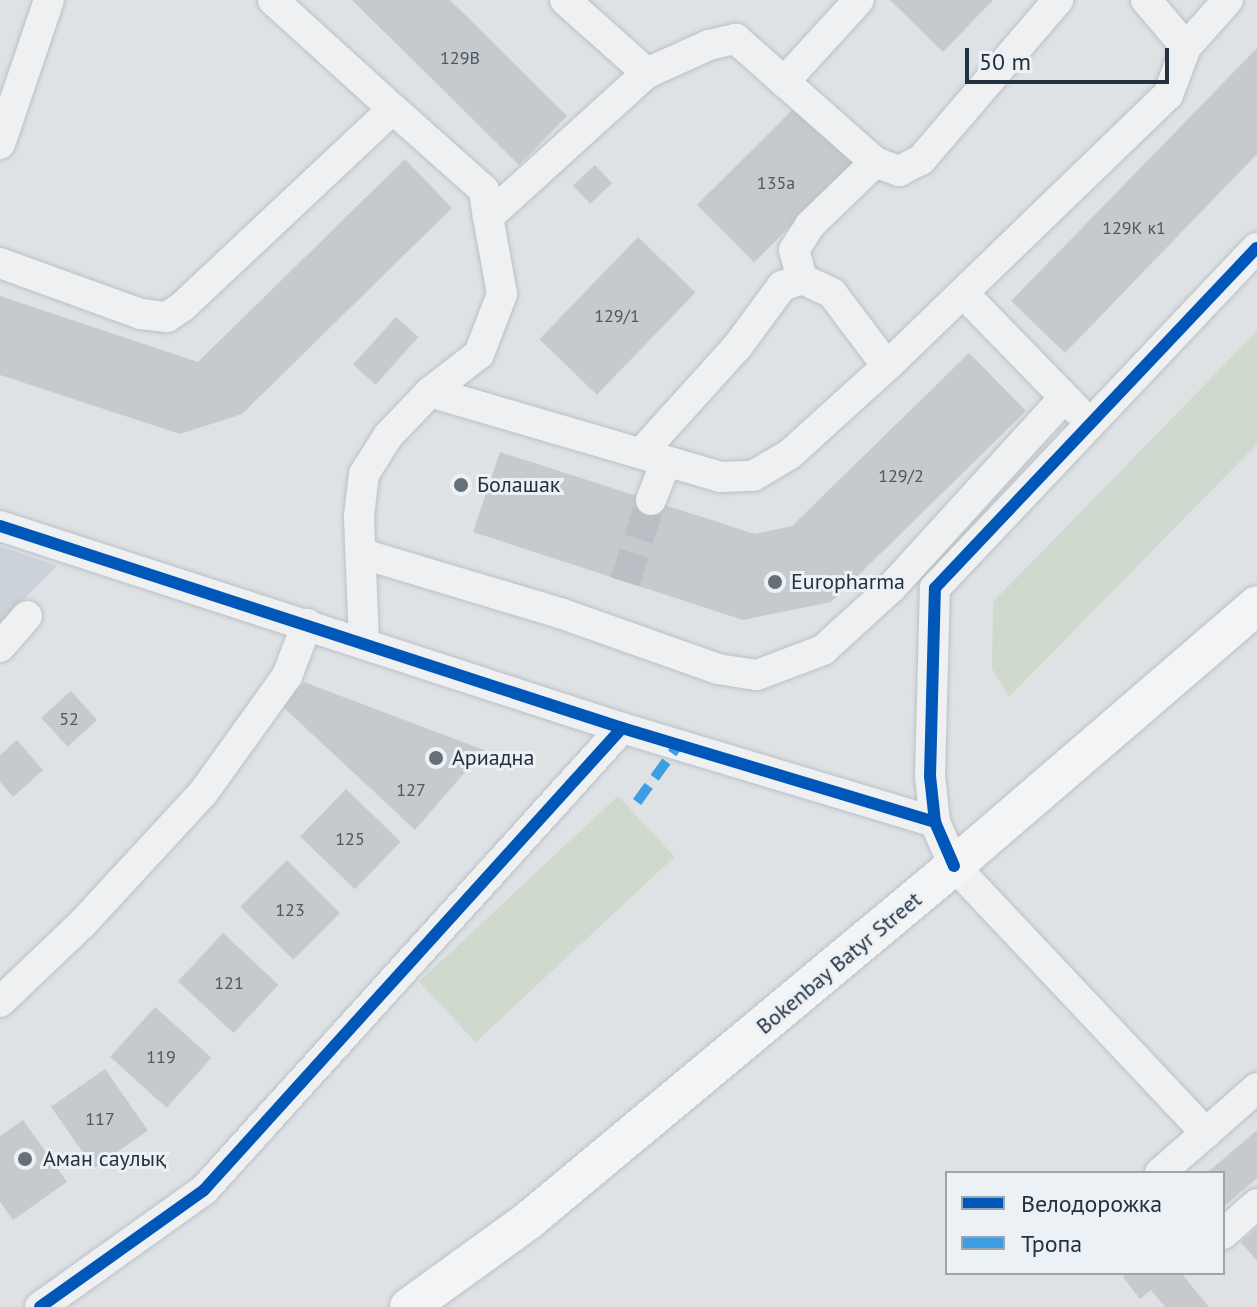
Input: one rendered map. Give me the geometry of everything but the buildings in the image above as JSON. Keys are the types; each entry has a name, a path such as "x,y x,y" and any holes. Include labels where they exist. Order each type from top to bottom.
{"main road":[{"name":"Bokenbay Batyr Street","path":"409,1307 529,1220 954,866 1257,605"}],"street":[{"path":"0,144 49,0"},
{"path":"273,0 484,190 502,294 479,354 430,392 388,436 364,474 359,516 363,554 364,642"},
{"path":"565,0 647,73"},
{"path":"784,82 859,0"},
{"path":"488,217 647,73 709,45 736,39 875,162 899,171 921,160 1058,0"},
{"path":"1146,0 1163,16 1186,47"},
{"path":"430,392 720,477 753,476 790,454 887,366 1168,95 1186,47 1228,0"},
{"path":"0,263 141,314 167,317 393,109"},
{"path":"802,279 794,250 810,225 875,162"},
{"path":"1206,1133 954,866 935,822 930,776 935,588 1257,248"},
{"path":"651,500 654,457 782,286 802,279 832,293 887,366"},
{"path":"964,294 1089,423"},
{"path":"363,554 560,613 718,669 757,675 823,650 891,588 1064,398"},
{"path":"0,526 622,728 935,822"},
{"path":"0,647 27,616"},
{"path":"0,1002 82,924 203,793 287,676 307,624"},
{"path":"40,1307 204,1190 622,728"},
{"path":"1162,1171 1257,1088"},
{"path":"1225,1232 1257,1204"}],"shaded area":[{"path":"1257,331 1257,444 1009,697 992,669 993,602"},
{"path":"0,546 57,566 0,623"},
{"path":"618,796 675,857 476,1042 419,982"}],"tunnel":[{"path":"625,582 651,500"}],"marked path":[{"path":"637,802 679,744"}],"cycle path":[{"path":"954,866 935,822 930,776 935,588 1257,248"},
{"path":"0,526 622,728 935,822"},
{"path":"40,1307 204,1190 622,728"}],"place":[{"name":"Болашак","path":"461,485"},
{"name":"Europharma","path":"775,582"},
{"name":"Ариадна","path":"436,758"},
{"name":"Аман саулық","path":"25,1159"}]}
